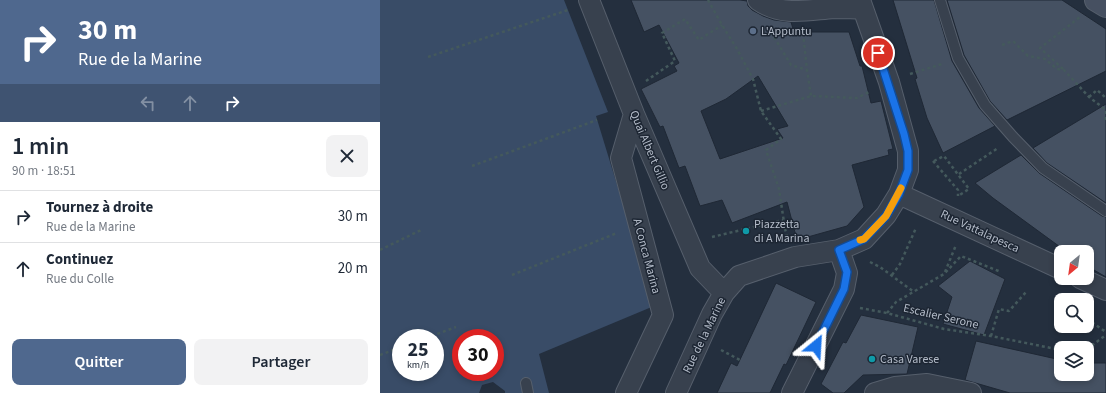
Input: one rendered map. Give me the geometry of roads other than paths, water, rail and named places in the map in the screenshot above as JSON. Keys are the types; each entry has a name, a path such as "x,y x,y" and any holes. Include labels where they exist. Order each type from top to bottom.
{"street":[{"name":"Quai Albert Gillio","path":"589,0 626,95 700,268 724,292"},
{"path":"758,0 767,6 788,11 834,8 862,4"},
{"name":"Rue de la Marine","path":"676,393 712,314 724,292 739,276 795,257 839,250 864,239 886,216 899,194 908,170 908,151 889,82 862,4"},
{"name":"A Conca Marina","path":"626,393 663,315 621,158 634,114"},
{"name":"Rue Vattalapesca","path":"899,194 1054,266"},
{"path":"792,393 844,289 847,272 839,250"},
{"path":"1094,284 1106,290"},
{"path":"875,393 895,387 927,384 971,393"}],"lane":[{"path":"940,0 958,58 985,105 1043,168 1106,211"}],"water":[{"path":"380,0 564,0 608,112 596,116 654,306 539,354 549,393 505,393 505,391 493,382 482,385 479,393 380,393"}],"place":[{"name":"L'Appuntu","path":"753,31"},
{"name":"Piazzetta di A Marina","path":"746,231"},
{"name":"Casa Varese","path":"872,359"}]}
